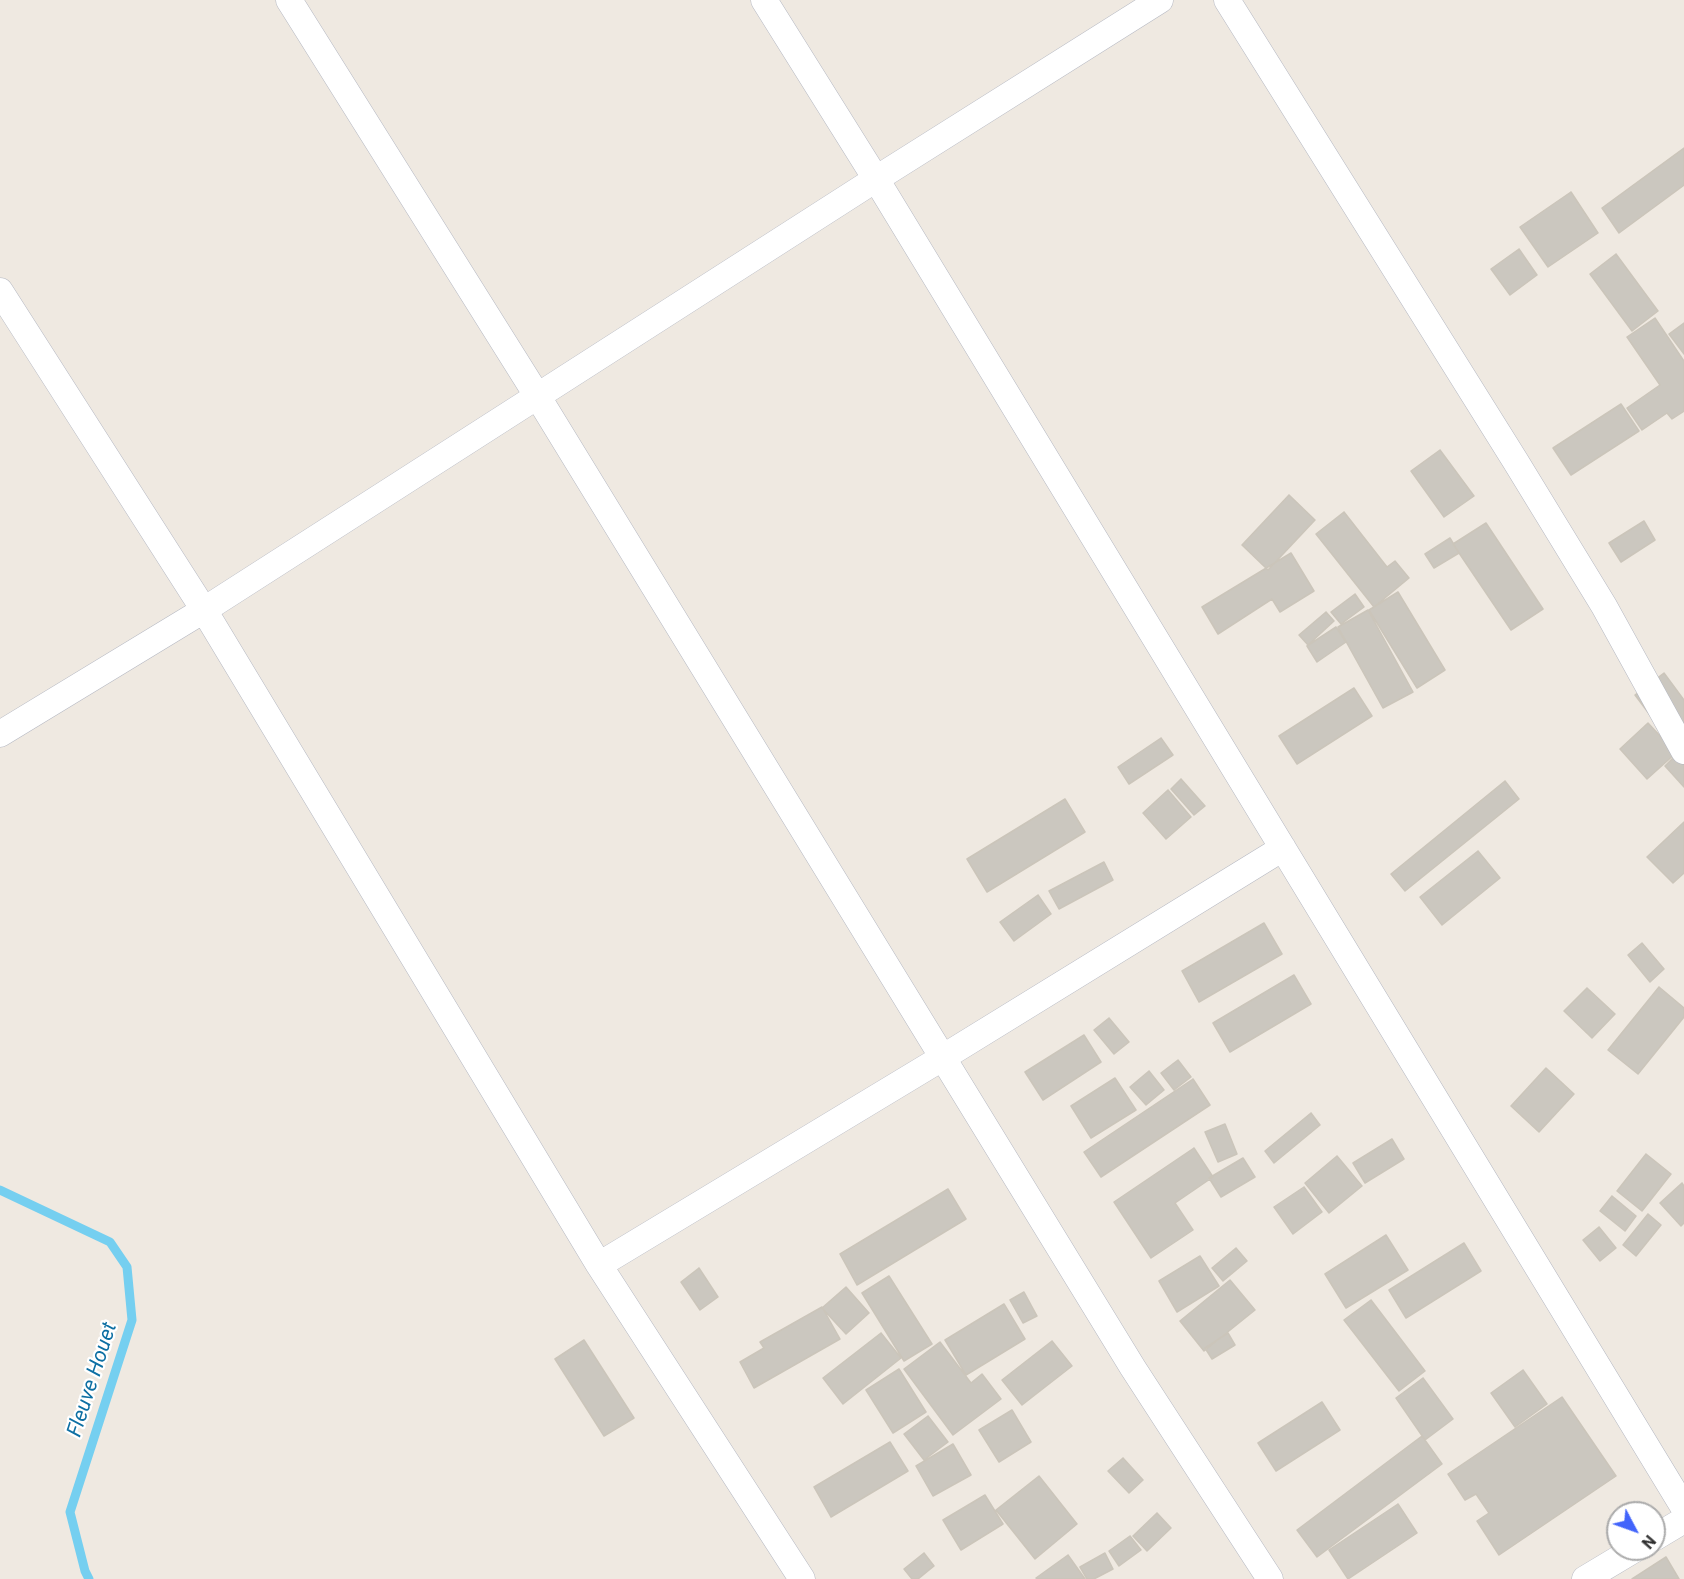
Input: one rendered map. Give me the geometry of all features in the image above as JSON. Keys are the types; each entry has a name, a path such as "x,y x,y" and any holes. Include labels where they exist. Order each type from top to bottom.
{"street":[{"path":"289,0 538,397 1133,1368 1270,1579"},
{"path":"764,0 876,179 1684,1508"},
{"path":"0,734 204,610 876,179 1160,0"},
{"path":"1227,0 1604,606 1684,751"},
{"path":"0,291 204,610 599,1265 802,1579"},
{"path":"599,1265 942,1058 1283,848"},
{"path":"1666,1531 1684,1520"},
{"path":"1585,1579 1615,1561"}],"building":[{"path":"1684,148 1684,185 1619,233 1602,208"},
{"path":"1571,192 1598,233 1548,267 1520,227"},
{"path":"1519,249 1537,275 1510,295 1491,269"},
{"path":"1616,254 1658,311 1632,331 1590,274"},
{"path":"1655,318 1684,361 1684,411 1672,419 1667,413 1642,430 1627,408 1660,385 1627,337"},
{"path":"1684,323 1684,354 1669,334"},
{"path":"1621,404 1639,431 1571,475 1553,448"},
{"path":"1440,450 1474,496 1444,517 1411,471"},
{"path":"1289,495 1315,520 1268,570 1242,545"},
{"path":"1344,512 1387,567 1395,561 1409,578 1374,607 1316,534"},
{"path":"1644,521 1655,540 1621,562 1609,543"},
{"path":"1486,523 1543,609 1511,630 1453,544"},
{"path":"1450,538 1459,553 1434,568 1425,554"},
{"path":"1291,553 1314,591 1280,612 1272,599 1218,634 1202,607"},
{"path":"1398,592 1445,670 1417,688 1369,610"},
{"path":"1355,594 1364,607 1341,624 1331,612"},
{"path":"1368,610 1413,692 1383,708 1338,627"},
{"path":"1326,612 1334,621 1308,645 1299,635"},
{"path":"1336,627 1346,642 1317,662 1307,646"},
{"path":"1664,673 1684,700 1684,747 1677,751 1635,695"},
{"path":"1354,688 1372,716 1297,764 1279,736"},
{"path":"1648,723 1676,753 1647,779 1620,749"},
{"path":"1161,738 1173,755 1129,784 1118,767"},
{"path":"1679,752 1684,757 1684,787 1665,766"},
{"path":"1181,779 1205,806 1194,815 1171,789"},
{"path":"1505,781 1519,799 1405,891 1391,874"},
{"path":"1168,790 1191,817 1166,839 1143,813"},
{"path":"1065,799 1085,832 987,892 967,859"},
{"path":"1684,822 1684,873 1673,883 1647,857"},
{"path":"1478,851 1500,878 1442,925 1420,897"},
{"path":"1104,862 1113,880 1059,909 1049,891"},
{"path":"1038,895 1051,914 1014,941 1000,922"},
{"path":"1264,923 1282,954 1199,1002 1182,971"},
{"path":"1642,943 1664,969 1650,982 1628,955"},
{"path":"1294,975 1311,1004 1230,1052 1213,1023"},
{"path":"1659,987 1684,1008 1684,1017 1638,1074 1608,1050"},
{"path":"1587,988 1615,1014 1592,1038 1564,1011"},
{"path":"1109,1018 1129,1042 1114,1054 1094,1030"},
{"path":"1084,1035 1101,1062 1043,1100 1025,1072"},
{"path":"1178,1060 1191,1077 1174,1090 1161,1073"},
{"path":"1546,1068 1574,1094 1539,1132 1511,1106"},
{"path":"1149,1071 1164,1090 1146,1105 1130,1087"},
{"path":"1115,1078 1136,1110 1091,1138 1071,1106"},
{"path":"1193,1079 1210,1105 1101,1177 1084,1152"},
{"path":"1311,1113 1320,1125 1274,1163 1265,1151"},
{"path":"1225,1124 1237,1154 1218,1162 1205,1132"},
{"path":"1392,1139 1404,1159 1365,1183 1353,1163"},
{"path":"1194,1148 1213,1177 1175,1203 1193,1230 1151,1258 1114,1202"},
{"path":"1646,1154 1671,1174 1642,1211 1617,1191"},
{"path":"1337,1156 1362,1186 1329,1213 1305,1183"},
{"path":"1243,1158 1255,1177 1221,1197 1209,1178"},
{"path":"1682,1183 1684,1186 1684,1223 1681,1226 1660,1203"},
{"path":"1304,1187 1322,1212 1293,1234 1274,1207"},
{"path":"948,1189 966,1219 857,1285 840,1254"},
{"path":"1612,1196 1636,1216 1625,1231 1600,1211"},
{"path":"1648,1214 1661,1225 1636,1256 1623,1245"},
{"path":"1599,1227 1616,1248 1600,1261 1583,1240"},
{"path":"1386,1235 1408,1270 1346,1308 1325,1274"},
{"path":"1464,1243 1481,1271 1406,1318 1389,1290"},
{"path":"1236,1248 1247,1261 1223,1281 1212,1268"},
{"path":"1200,1256 1219,1286 1177,1312 1159,1281"},
{"path":"699,1268 718,1297 700,1310 681,1282"},
{"path":"889,1276 932,1344 904,1361 862,1293"},
{"path":"1230,1280 1255,1310 1204,1351 1180,1321"},
{"path":"846,1287 869,1313 846,1334 822,1308"},
{"path":"1024,1292 1037,1316 1023,1323 1010,1300"},
{"path":"1371,1300 1425,1371 1399,1391 1344,1320"},
{"path":"1004,1304 1025,1339 966,1375 945,1340"},
{"path":"822,1307 840,1339 754,1388 740,1362 764,1348 760,1342"},
{"path":"881,1333 901,1358 843,1404 823,1378"},
{"path":"1228,1333 1235,1345 1212,1359 1205,1348"},
{"path":"584,1340 634,1418 604,1436 555,1359"},
{"path":"1052,1341 1072,1366 1022,1405 1002,1380"},
{"path":"940,1342 971,1383 982,1374 1001,1399 953,1435 904,1369"},
{"path":"899,1369 926,1412 893,1433 866,1390"},
{"path":"1523,1370 1547,1404 1515,1427 1491,1393"},
{"path":"1423,1378 1453,1419 1425,1440 1396,1398"},
{"path":"1562,1397 1616,1476 1499,1555 1477,1521 1489,1513 1476,1494 1465,1500 1448,1474"},
{"path":"1322,1402 1340,1430 1276,1471 1258,1443"},
{"path":"1012,1410 1031,1442 999,1462 979,1430"},
{"path":"928,1416 948,1442 924,1460 904,1434"},
{"path":"1422,1436 1442,1464 1317,1557 1297,1530"},
{"path":"890,1442 908,1471 831,1517 814,1487"},
{"path":"953,1444 971,1475 933,1496 916,1466"},
{"path":"1123,1458 1143,1480 1129,1493 1108,1471"},
{"path":"1039,1476 1077,1524 1035,1559 996,1510"},
{"path":"985,1495 1003,1524 961,1550 943,1520"},
{"path":"1398,1504 1417,1533 1348,1579 1329,1550"},
{"path":"1157,1513 1171,1528 1147,1551 1133,1536"},
{"path":"1130,1536 1141,1550 1119,1566 1109,1551"},
{"path":"924,1553 934,1566 918,1579 912,1579 904,1569"},
{"path":"1105,1553 1113,1569 1094,1579 1087,1579 1080,1567"},
{"path":"1068,1555 1085,1579 1036,1578"},
{"path":"1666,1557 1679,1579 1632,1579 1660,1561 1666,1561"}],"waterway":[{"name":"Fleuve Houet","path":"0,1190 110,1242 127,1267 132,1320 70,1512 89,1579"}]}
